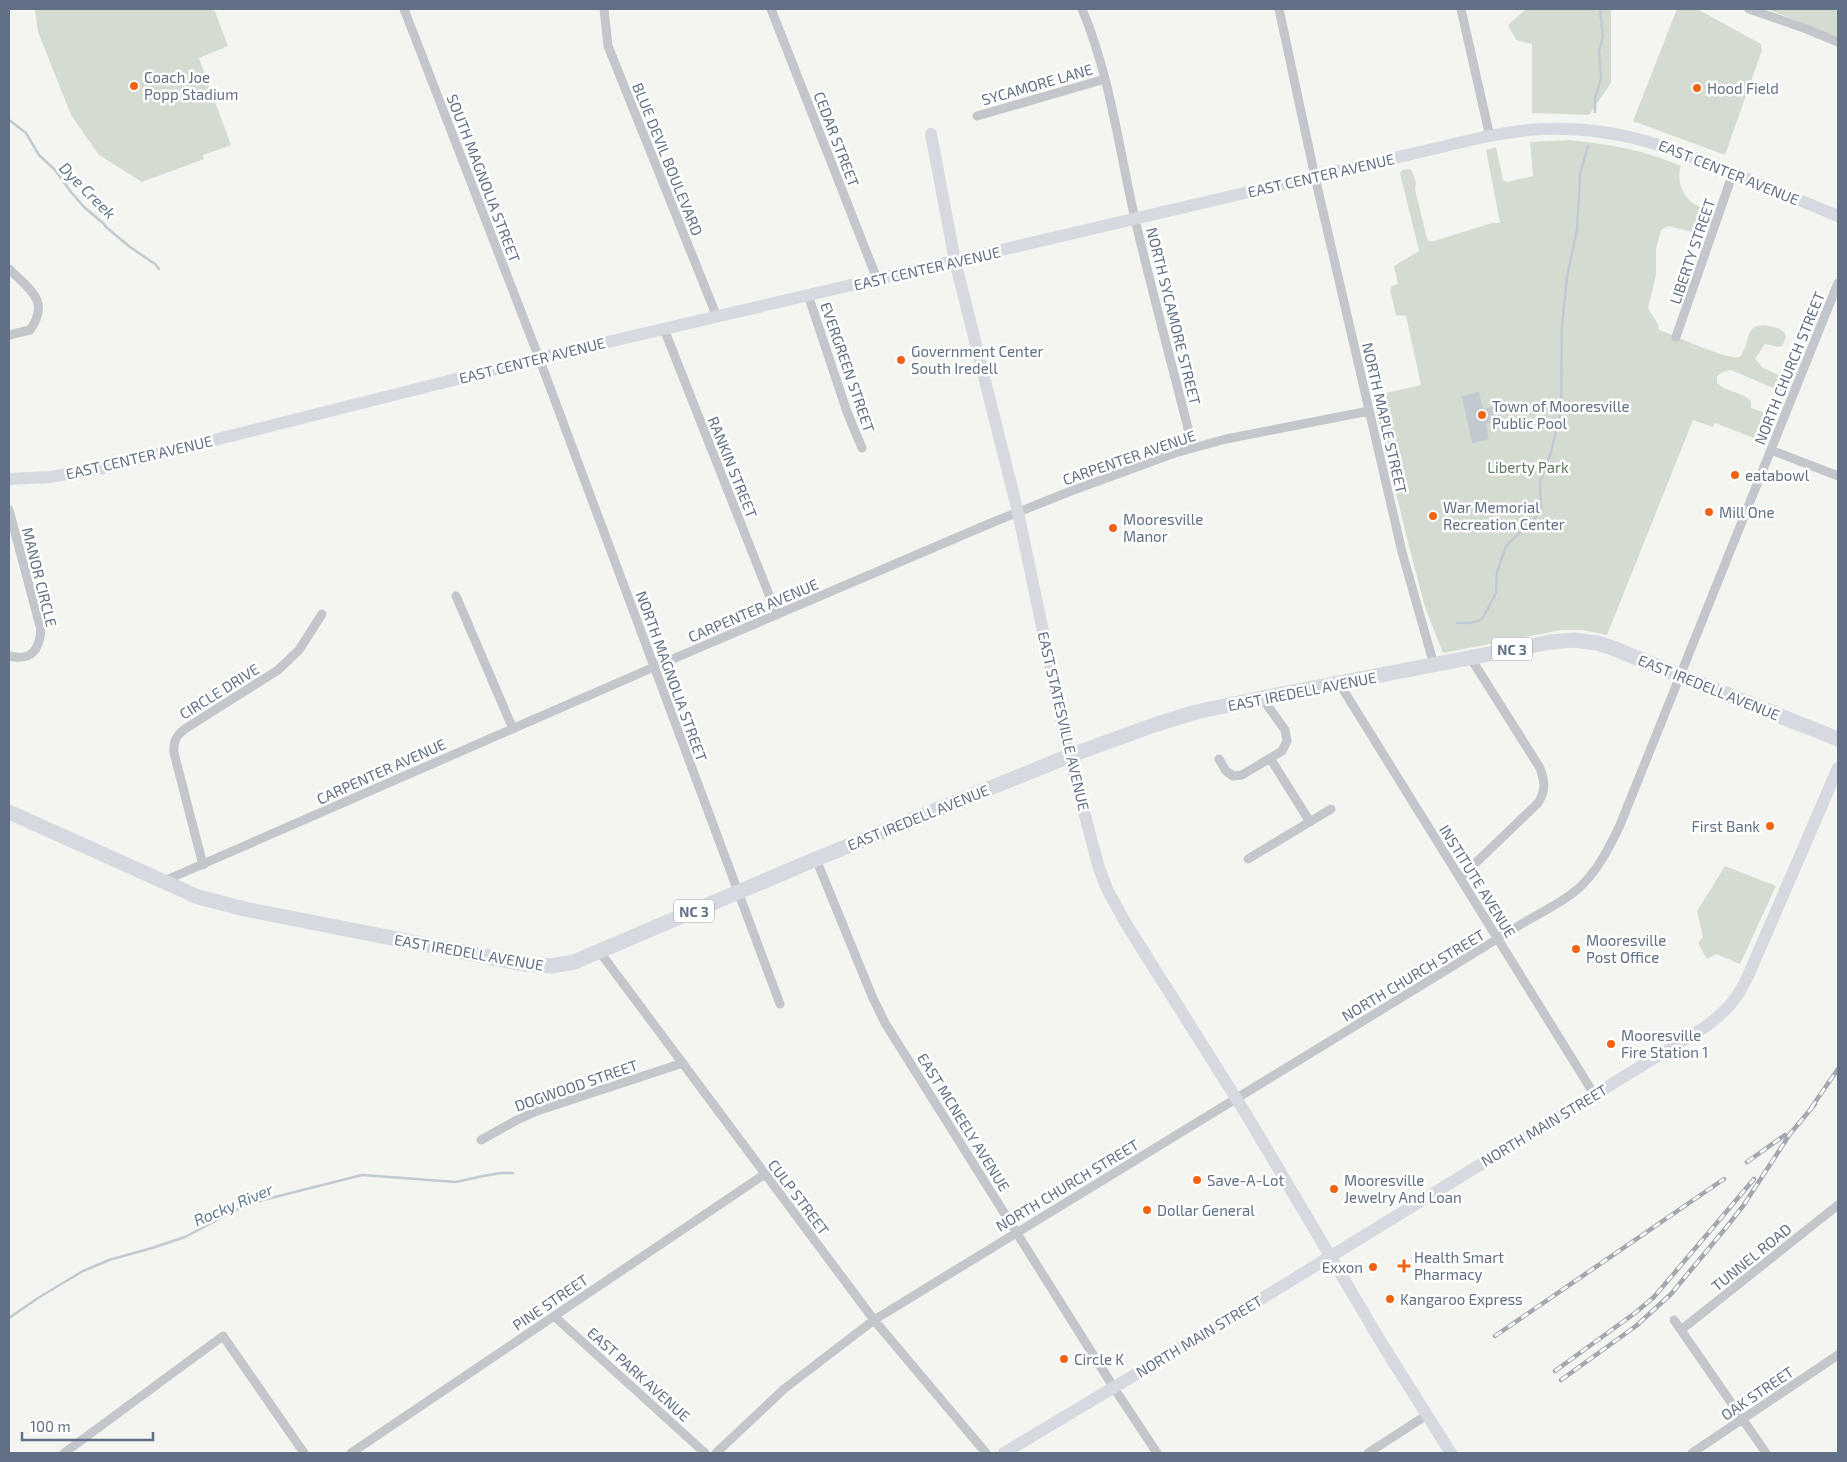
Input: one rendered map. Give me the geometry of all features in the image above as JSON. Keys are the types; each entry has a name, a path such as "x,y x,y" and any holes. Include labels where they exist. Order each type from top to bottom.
{"main road":[{"name":"EAST IREDELL AVENUE","path":"9,812 198,896 245,909 524,964 551,966 574,962 816,859 1069,756 1154,725 1196,712 1262,698 1551,642 1574,640 1597,643 1612,648 1838,738"}],"street":[{"name":"SOUTH MAGNOLIA STREET","path":"404,9 539,358"},
{"name":"BLUE DEVIL BOULEVARD","path":"604,9 608,46 717,317"},
{"name":"CEDAR STREET","path":"771,9 877,279"},
{"name":"NORTH SYCAMORE STREET","path":"1082,9 1105,79 1135,219 1193,448"},
{"name":"NORTH MAPLE STREET","path":"1279,9 1315,177 1402,552 1434,665"},
{"path":"1461,9 1490,136"},
{"path":"1749,9 1838,42"},
{"name":"SYCAMORE LANE","path":"977,116 1105,79"},
{"name":"EAST CENTER AVENUE","path":"9,479 50,478 99,469 539,358 1490,136 1515,132 1543,129 1578,129 1619,134 1651,141 1838,216"},
{"name":"EAST STATESVILLE AVENUE","path":"931,134 955,261 1018,512 1069,756 1096,858 1107,890 1236,1099 1384,1347 1451,1453"},
{"name":"LIBERTY STREET","path":"1676,337 1733,173"},
{"path":"9,268 36,297 40,310 38,319 30,330 9,334"},
{"name":"NORTH CHURCH STREET","path":"716,1453 784,1389 874,1320 1578,889 1602,861 1620,825 1838,283"},
{"name":"EVERGREEN STREET","path":"808,295 847,412 862,448"},
{"name":"RANKIN STREET","path":"664,329 777,615"},
{"name":"NORTH MAGNOLIA STREET","path":"539,358 780,1004"},
{"name":"CARPENTER AVENUE","path":"164,882 654,667 1018,512 1122,471 1226,439 1369,411"},
{"path":"1771,450 1838,476"},
{"name":"MANOR CIRCLE","path":"9,510 41,630 40,643 32,654 20,658 9,656"},
{"path":"456,596 513,729"},
{"name":"CIRCLE DRIVE","path":"203,864 174,753 175,737 278,670 299,650 322,614"},
{"path":"1460,878 1538,803 1544,794 1545,783 1540,768 1470,657"},
{"name":"INSTITUTE AVENUE","path":"1339,683 1594,1094"},
{"path":"1219,759 1226,771 1233,776 1242,775 1282,750 1287,741 1285,730 1262,698"},
{"path":"1270,758 1310,822"},
{"name":"NORTH MAIN STREET","path":"1004,1453 1331,1256 1724,1014 1738,996 1838,768"},
{"path":"1248,859 1331,809"},
{"name":"EAST MCNEELY AVENUE","path":"816,859 872,996 885,1023 1114,1388 1157,1453"},
{"name":"CULP STREET","path":"599,951 874,1320 986,1453"},
{"name":"DOGWOOD STREET","path":"481,1140 517,1120 537,1112 683,1063"},
{"name":"PINE STREET","path":"353,1452 765,1174"},
{"name":"TUNNEL ROAD","path":"1681,1330 1838,1205"},
{"name":"EAST PARK AVENUE","path":"554,1316 705,1453"},
{"path":"1674,1320 1766,1453"},
{"path":"64,1453 223,1336 304,1453"},
{"name":"OAK STREET","path":"1692,1453 1837,1359"},
{"path":"1368,1453 1427,1415"}],"green space":[{"name":"Coach Joe Popp Stadium","path":"35,9 214,9 228,46 199,58 231,145 203,155 204,159 142,182 99,155 71,115 38,32"},
{"path":"1526,9 1611,9 1611,83 1589,115 1532,113 1532,44 1516,40 1508,25"},
{"name":"Hood Field","path":"1677,9 1697,9 1761,44 1762,50 1725,155 1633,121"},
{"path":"1767,9 1838,9 1838,37"},
{"name":"Liberty Park","path":"1570,140 1626,148 1653,155 1681,166 1680,183 1687,198 1696,205 1711,211 1713,215 1706,233 1703,235 1668,226 1661,230 1656,249 1656,275 1648,308 1658,324 1659,330 1733,357 1740,357 1752,329 1764,325 1779,329 1786,336 1783,345 1780,347 1765,344 1755,359 1762,367 1784,378 1786,381 1783,389 1780,391 1731,370 1717,376 1717,383 1721,386 1751,401 1751,408 1774,416 1764,442 1715,423 1713,427 1693,420 1607,635 1583,630 1561,630 1443,653 1425,607 1372,396 1421,385 1406,316 1396,315 1390,290 1392,286 1398,284 1394,266 1419,251 1400,173 1402,170 1409,169 1412,171 1427,239 1434,241 1492,223 1500,223 1486,150 1496,147 1503,180 1507,182 1533,176 1530,142"},
{"path":"1725,866 1776,886 1740,964 1716,954 1707,959 1698,943 1703,937 1697,911"}],"shaded area":[{"name":"Town of Mooresville Public Pool","path":"1479,392 1483,409 1497,406 1500,421 1486,424 1489,439 1472,443 1462,396"}],"waterway":[{"path":"1595,112 1595,99 1601,78 1599,51 1603,37 1600,9"},
{"name":"Dye Creek","path":"9,120 26,133 39,155 55,170 84,207 130,247 155,264 159,269"},
{"path":"1457,623 1470,623 1483,618 1496,593 1497,572 1506,546 1536,517 1541,508 1540,482 1551,452 1561,410 1562,326 1567,277 1577,230 1580,174 1588,146"},
{"name":"Rocky River","path":"9,1318 83,1271 109,1260 185,1237 236,1210 263,1200 362,1175 456,1182 501,1173 513,1173"}],"railway":[{"path":"1811,1108 1838,1069"},
{"path":"1561,1380 1636,1326 1671,1294 1743,1206 1790,1134 1815,1104"},
{"path":"1747,1162 1785,1135"},
{"path":"1495,1336 1724,1179"},
{"path":"1555,1371 1654,1297 1754,1179"}],"place":[{"name":"Coach Joe Popp Stadium","path":"134,86"},
{"name":"Hood Field","path":"1697,88"},
{"name":"Government Center South Iredell","path":"901,360"},
{"name":"Town of Mooresville Public Pool","path":"1482,415"},
{"name":"eatabowl","path":"1735,475"},
{"name":"Mill One","path":"1709,512"},
{"name":"War Memorial Recreation Center","path":"1433,516"},
{"name":"Mooresville Manor","path":"1113,528"},
{"name":"First Bank","path":"1770,826"},
{"name":"Mooresville Post Office","path":"1576,949"},
{"name":"Mooresville Fire Station 1","path":"1611,1044"},
{"name":"Save-A-Lot","path":"1197,1180"},
{"name":"Mooresville Jewelry And Loan","path":"1334,1189"},
{"name":"Dollar General","path":"1147,1210"},
{"name":"Health Smart Pharmacy","path":"1404,1266"},
{"name":"Exxon","path":"1373,1267"},
{"name":"Kangaroo Express","path":"1390,1299"},
{"name":"Circle K","path":"1064,1359"}]}
